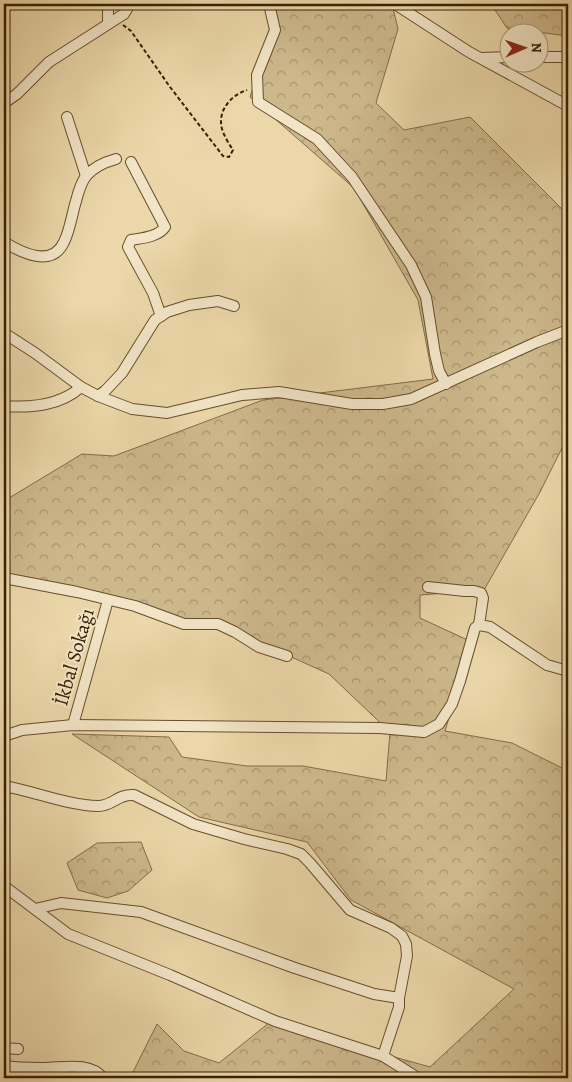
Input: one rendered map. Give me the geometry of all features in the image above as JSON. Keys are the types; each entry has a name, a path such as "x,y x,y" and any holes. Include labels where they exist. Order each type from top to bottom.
{"street":[{"path":"108,4 112,22"},
{"path":"4,103 17,94 49,62 124,14 130,4"},
{"path":"269,4 275,30 257,75 258,102 317,139 352,177 411,264 426,297 434,354 439,371 446,384"},
{"path":"395,4 480,58 568,106"},
{"path":"480,58 500,57"},
{"path":"550,57 568,57"},
{"path":"67,117 86,176"},
{"path":"4,242 27,254 40,257 50,256 58,252 64,242 79,190 86,176 104,162 116,159"},
{"path":"131,162 165,227 162,231 148,237 131,240 128,247 153,293 161,316"},
{"path":"98,396 122,373 155,320 161,316 190,305 209,301 218,301 234,306"},
{"path":"4,332 81,387 98,396 132,409 166,413 242,395 279,392 352,404 382,404 411,399 568,330"},
{"path":"4,406 32,407 46,404 62,400 81,387"},
{"path":"4,578 135,606 184,624 218,624 235,632 259,648 287,656"},
{"path":"4,736 22,730 73,725 380,728 424,732 439,724 452,704 475,628 479,625 483,598 481,593 474,591 465,592 428,587"},
{"name":"İkbal Sokağı","path":"73,725 108,600"},
{"path":"479,625 490,627 547,665 568,671"},
{"path":"4,786 75,803 96,806 107,806 125,795 134,795 193,824 244,839 287,848 301,854 350,910 391,928 402,936 406,944 407,956 397,1017 383,1056"},
{"path":"4,886 68,934 170,975 276,1021 383,1056 418,1078"},
{"path":"35,909 61,903 141,912 295,968 374,994 399,998"},
{"path":"4,1048 18,1049"},
{"path":"4,1066 18,1068 76,1066 99,1073 103,1078"}],"path":[{"path":"112,22 131,31 170,87 223,156 230,157 233,150 222,130 220,121 222,112 231,99 241,92 250,90"}],"green space":[{"path":"267,4 392,4 398,29 376,103 404,130 470,117 568,215 568,436 540,492 484,590 420,595 420,618 472,642 445,731 512,743 568,771 568,1078 134,1078 132,1074 157,1024 184,1051 219,1063 270,1022 430,1067 514,989 351,900 307,842 199,817 72,734 169,737 182,757 247,766 303,766 386,781 390,732 329,674 229,629 4,577 4,501 82,454 114,456 263,400 433,379 418,300 354,188 250,97 272,26"},
{"path":"491,4 568,4 568,36 550,34 550,22 503,22"},
{"path":"141,842 152,870 128,891 107,898 78,890 67,863 97,843"}]}
